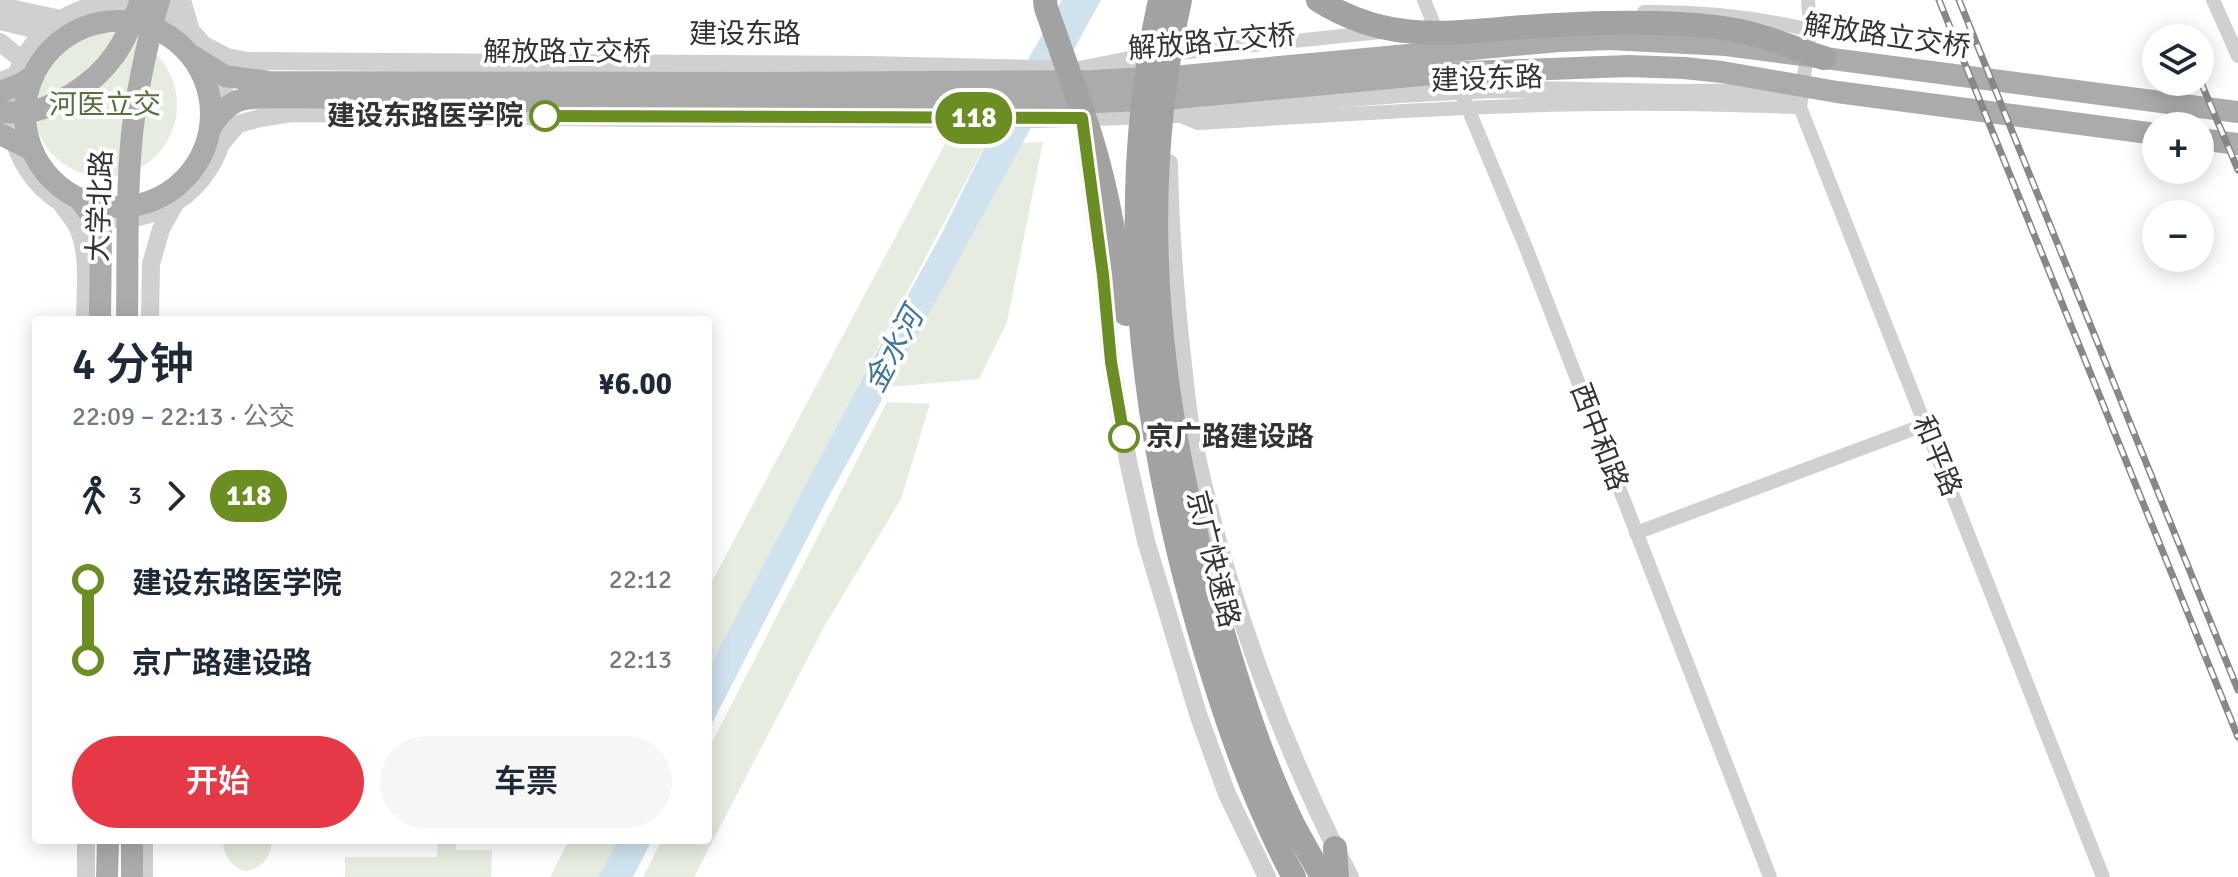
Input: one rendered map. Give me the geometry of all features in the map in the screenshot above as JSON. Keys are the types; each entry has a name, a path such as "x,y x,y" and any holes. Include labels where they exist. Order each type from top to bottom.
{"highway":[{"path":"1045,0 1103,180 1112,219 1137,400 1162,533 1173,571 1194,611"},
{"name":"京广快速路","path":"1160,0 1146,70 1138,145 1135,227 1146,366 1162,471 1183,574 1194,611 1228,721 1284,830"},
{"name":"京广快速路","path":"1180,0 1161,103 1155,201 1156,265 1168,390 1188,507 1204,568 1284,830"},
{"path":"1318,0 1360,22 1399,32 1453,33 1572,23 1652,23 1715,27 1749,33 1824,58"},
{"path":"1284,830 1294,877"},
{"path":"1284,830 1322,877"},
{"path":"1335,848 1337,877"}],"main road":[{"path":"18,72 43,58 63,28 93,10 120,0"},
{"path":"0,112 28,112 56,103 98,76 122,46 142,0"},
{"name":"大学北路","path":"113,316 117,129 142,0"},
{"name":"大学北路","path":"127,316 132,131 143,60 159,0"},
{"path":"93,10 110,21 136,22 193,45 209,90 216,136 191,172 139,228 136,244 136,316"},
{"name":"解放路立交桥","path":"193,45 225,76 269,82 752,83 1093,81 1609,39 1726,45 2238,112"},
{"name":"解放路立交桥","path":"216,136 220,113 237,100 284,97 771,104 1096,102 1165,99 1443,73 1614,66 1722,72 1837,92 2142,132"},
{"path":"0,92 21,84 18,72"},
{"path":"16,150 25,123 27,95 18,72"},
{"path":"0,134 16,150 38,162 70,201 97,223 101,233 100,316"},
{"path":"2214,141 2238,144"},
{"path":"70,201 133,206 167,200"},
{"path":"95,877 114,853 132,877"}],"street":[{"path":"172,0 174,24 193,45"},
{"path":"184,0 193,45"},
{"path":"1156,55 1171,0"},
{"name":"西中和路","path":"1424,0 1525,245 1770,877"},
{"name":"和平路","path":"1808,0 1810,30 1800,107 2103,877"},
{"path":"2213,0 2238,56"},
{"path":"0,6 63,28"},
{"name":"建设东路","path":"193,45 247,61 1076,69 1156,55 1524,16 1670,11 1752,17 1810,30"},
{"path":"0,21 63,28"},
{"path":"0,42 18,72"},
{"path":"1179,53 1169,190 1191,431 1219,544 1254,654 1295,763 1350,877"},
{"path":"1076,69 1111,362 1146,541 1198,714 1227,794 1267,877"},
{"name":"建设东路","path":"216,136 238,124 291,113 1040,119 1173,114 1494,89 1676,93 1837,92"},
{"name":"建设东路","path":"1173,114 1198,123 1469,109 1671,104 1800,107"},
{"path":"70,201 89,215 119,219 148,215 167,200"},
{"path":"150,316 151,264 167,200"},
{"path":"70,201 84,253 85,316"},
{"path":"1636,533 1924,425"},
{"path":"86,844 86,877"},
{"path":"144,844 144,877"}],"green space":[{"name":"河医立交","path":"105,33 132,39 156,54 171,78 177,105 171,132 156,156 132,171 105,177 78,171 54,156 39,132 33,105 39,78 54,54 78,39"},
{"path":"1043,142 1007,322 979,379 889,387 1022,143"},
{"path":"945,144 985,145 712,661 712,581"},
{"path":"887,402 930,404 901,499 825,625 712,842 712,742"},
{"path":"223,844 271,844 264,862 244,871 228,859"},
{"path":"438,844 456,844 456,850 492,850 491,877 345,877 345,857 437,857"},
{"path":"567,844 616,844 598,877 550,877"},
{"path":"660,844 711,844 694,877 643,877"}],"water":[{"name":"金水河","path":"1062,0 1101,0 828,498 712,723 712,661 941,235 1026,63"},
{"path":"616,844 650,844 633,877 598,877"}],"railway":[{"path":"1939,0 2238,737"},
{"path":"1959,0 2238,690"},
{"path":"2207,96 2238,170"}],"bus line":[{"name":"118","path":"545,116 1082,118 1111,362 1124,437"}],"place":[{"name":"建设东路医学院","path":"545,116"},
{"name":"京广路建设路","path":"1124,437"}]}
